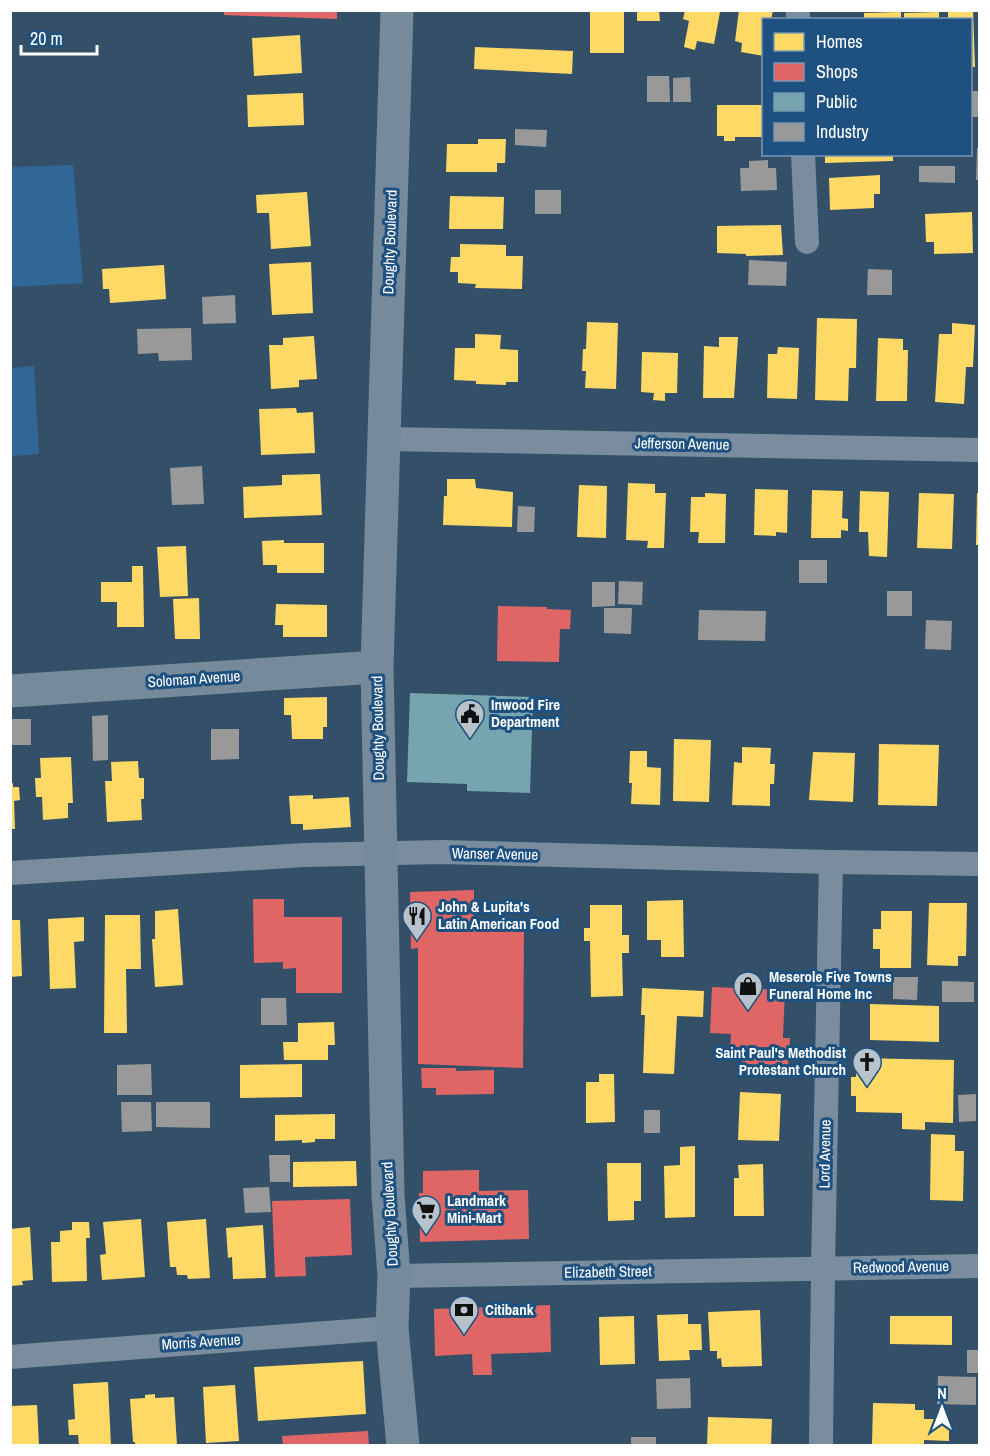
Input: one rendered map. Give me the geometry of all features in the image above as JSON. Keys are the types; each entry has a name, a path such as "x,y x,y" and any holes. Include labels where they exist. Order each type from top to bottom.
{"main road":[{"name":"Doughty Boulevard","path":"397,10 377,667 388,1195 394,1276 392,1328 397,1361 403,1446"},
{"name":"Soloman Avenue","path":"10,691 377,667"}],"street":[{"path":"803,156 807,242"},
{"name":"Jefferson Avenue","path":"384,439 980,450"},
{"name":"Wanser Avenue","path":"10,873 305,855 442,852 980,864"},
{"name":"Lord Avenue","path":"821,1446 831,862"},
{"name":"Redwood Avenue","path":"823,1268 980,1266"},
{"name":"Elizabeth Street","path":"394,1276 823,1268"},
{"name":"Morris Avenue","path":"10,1357 392,1328"}],"shaded area":[{"path":"73,165 83,283 11,287 11,167"},
{"path":"34,366 39,454 11,456 11,368"}],"building: Homes":[{"path":"590,10 624,10 624,53 590,53"},
{"path":"637,10 659,10 660,21 637,21"},
{"path":"685,10 720,12 714,44 697,41 695,50 684,47 689,21 683,19"},
{"path":"739,10 773,10 771,18 762,18 762,56 741,52 742,43 735,41"},
{"path":"948,10 973,10 975,67 972,67 972,18 948,18"},
{"path":"901,12 901,18 864,18 864,13"},
{"path":"939,12 939,18 904,18 904,13"},
{"path":"300,35 302,73 254,76 252,38"},
{"path":"475,47 573,51 572,74 474,69"},
{"path":"303,93 304,125 248,127 247,95"},
{"path":"717,105 762,105 762,137 735,137 735,141 724,141 724,136 717,136"},
{"path":"478,139 506,139 505,163 497,163 497,172 446,172 447,144 478,144"},
{"path":"825,156 893,156 893,161 825,163"},
{"path":"880,175 880,194 874,194 874,208 830,210 829,178"},
{"path":"307,192 311,246 271,249 269,213 257,213 256,195"},
{"path":"450,196 504,197 503,229 449,229"},
{"path":"972,212 973,253 934,254 934,242 926,242 925,214"},
{"path":"781,225 783,255 746,256 746,254 717,253 717,226"},
{"path":"460,244 506,245 506,256 523,256 522,289 475,288 476,284 458,283 458,272 450,272 451,257 460,257"},
{"path":"311,262 313,313 272,315 269,264"},
{"path":"164,265 166,299 110,303 109,289 103,289 102,269"},
{"path":"817,318 857,319 856,368 849,368 848,401 815,400"},
{"path":"587,322 618,323 616,389 585,388 586,371 582,371"},
{"path":"952,323 975,325 973,367 966,367 964,404 935,402 939,334 952,334"},
{"path":"475,334 501,335 500,349 518,350 518,382 506,382 506,385 476,384 476,381 454,380 455,348 475,348"},
{"path":"314,336 317,379 299,380 299,387 271,389 269,345 283,345 283,338"},
{"path":"719,337 738,337 734,398 703,398 704,346 719,347"},
{"path":"878,338 903,339 903,350 908,350 907,401 876,401"},
{"path":"778,347 799,348 797,399 767,398 768,354 777,354"},
{"path":"642,352 678,353 677,393 665,393 665,401 653,400 654,393 641,392"},
{"path":"296,408 297,413 313,412 315,453 261,455 259,409"},
{"path":"320,474 322,515 244,518 243,487 282,485 282,475"},
{"path":"447,479 475,479 476,488 513,492 512,527 443,525"},
{"path":"628,483 655,484 655,493 666,493 664,548 647,548 648,541 626,540"},
{"path":"579,485 607,486 606,538 577,537"},
{"path":"755,489 788,490 787,533 776,532 776,536 754,535"},
{"path":"812,490 843,491 842,518 848,519 848,531 841,530 841,538 811,538"},
{"path":"860,491 889,492 887,557 869,556 868,532 859,532"},
{"path":"705,493 726,494 725,543 698,543 699,532 690,532 691,497 705,497"},
{"path":"919,493 954,494 952,549 917,548"},
{"path":"977,493 980,493 980,545 976,545"},
{"path":"284,540 284,543 324,543 324,573 277,573 277,565 263,565 262,541"},
{"path":"186,546 188,596 160,597 157,547"},
{"path":"132,566 143,566 144,627 117,627 117,602 101,602 101,582 132,582"},
{"path":"199,598 200,639 175,639 173,599"},
{"path":"276,604 327,605 327,637 283,637 283,625 275,625"},
{"path":"327,697 327,727 323,727 323,739 292,739 291,715 284,715 284,698"},
{"path":"674,739 711,740 709,802 673,801"},
{"path":"879,744 939,745 937,806 878,805"},
{"path":"742,747 771,748 770,764 775,764 774,784 770,784 770,806 732,805 734,762 742,763"},
{"path":"630,751 647,751 647,767 661,768 660,805 631,804"},
{"path":"813,752 855,753 853,802 809,800"},
{"path":"71,757 73,803 68,803 68,818 43,820 42,797 36,797 35,778 41,778 40,758"},
{"path":"138,761 139,778 144,778 144,799 141,799 142,820 107,822 105,781 112,781 111,762"},
{"path":"10,783 13,783 13,787 19,787 20,800 14,801 15,829 10,829"},
{"path":"313,795 313,799 349,797 351,827 303,830 303,824 291,824 289,796"},
{"path":"683,900 684,957 661,957 661,940 647,940 647,901"},
{"path":"929,903 967,903 966,956 958,956 958,966 927,965"},
{"path":"590,905 622,905 622,935 629,935 629,953 622,953 623,996 591,997 590,941 584,941 584,928 590,928"},
{"path":"178,909 183,985 155,987 152,939 155,939 155,911"},
{"path":"881,911 912,911 911,968 880,968 880,949 873,949 873,929 881,929"},
{"path":"105,915 140,915 141,969 126,969 127,1033 104,1033"},
{"path":"84,917 84,941 74,942 76,988 50,989 48,919"},
{"path":"10,920 20,920 22,976 10,977"},
{"path":"642,988 704,991 703,1017 677,1016 674,1074 643,1073 645,1015 641,1015"},
{"path":"870,1004 939,1006 939,1042 870,1040"},
{"path":"334,1022 335,1045 328,1045 328,1060 284,1060 283,1042 298,1042 298,1023"},
{"path":"857,1058 954,1060 953,1123 925,1122 925,1130 902,1129 902,1113 856,1112 856,1096 851,1096 851,1077 856,1077"},
{"path":"302,1064 302,1097 240,1098 240,1065"},
{"path":"599,1074 614,1074 615,1122 586,1123 586,1082 599,1082"},
{"path":"740,1092 781,1094 779,1141 738,1140"},
{"path":"335,1114 335,1139 315,1139 315,1142 302,1143 302,1140 275,1141 275,1115"},
{"path":"931,1134 955,1135 955,1151 964,1151 963,1201 930,1200"},
{"path":"695,1146 695,1217 665,1218 664,1166 680,1165 680,1147"},
{"path":"356,1161 357,1186 293,1187 293,1162"},
{"path":"607,1163 641,1163 641,1201 634,1201 634,1220 608,1221"},
{"path":"763,1164 764,1216 734,1216 734,1178 739,1178 738,1165"},
{"path":"141,1219 145,1277 102,1280 100,1255 106,1254 103,1222"},
{"path":"206,1219 210,1278 188,1279 187,1275 177,1275 176,1267 170,1267 167,1222"},
{"path":"72,1222 89,1222 90,1238 86,1238 87,1281 52,1282 51,1242 60,1242 60,1231 72,1230"},
{"path":"263,1225 266,1278 233,1279 232,1257 228,1258 226,1228"},
{"path":"30,1227 33,1280 22,1281 23,1285 10,1286 10,1229"},
{"path":"760,1310 762,1366 722,1367 721,1358 717,1359 717,1351 710,1351 708,1312"},
{"path":"688,1314 688,1324 701,1324 702,1350 689,1350 690,1360 659,1361 657,1315"},
{"path":"634,1316 635,1364 600,1365 599,1317"},
{"path":"890,1316 952,1316 952,1345 890,1344"},
{"path":"363,1361 366,1414 258,1421 254,1367"},
{"path":"108,1382 111,1446 79,1446 78,1435 69,1435 68,1420 75,1419 73,1384"},
{"path":"235,1385 239,1441 206,1443 203,1387"},
{"path":"155,1394 155,1398 174,1397 177,1445 135,1446 130,1399 145,1398 145,1395"},
{"path":"873,1403 915,1404 915,1410 924,1410 924,1419 949,1419 949,1441 924,1440 924,1444 872,1444"},
{"path":"37,1405 39,1446 10,1446 10,1406"},
{"path":"708,1417 772,1419 771,1446 707,1446"}],"building: Shops":[{"path":"224,10 337,10 337,19 224,15"},
{"path":"498,606 571,610 570,629 560,629 559,662 497,661"},
{"path":"474,890 474,928 524,932 523,1068 418,1064 418,948 411,949 410,892"},
{"path":"253,899 284,899 284,917 342,917 342,993 296,993 296,968 283,969 283,962 254,963"},
{"name":"Meserole Five Towns Funeral Home Inc","path":"712,987 785,990 783,1038 790,1038 788,1067 742,1065 742,1056 730,1055 731,1034 710,1033"},
{"path":"421,1068 456,1068 456,1071 494,1070 494,1094 436,1095 436,1088 422,1088"},
{"path":"479,1170 479,1191 528,1190 529,1239 420,1242 419,1193 423,1193 423,1171"},
{"path":"350,1199 352,1255 305,1257 306,1276 275,1277 272,1201"},
{"path":"550,1305 551,1352 491,1354 492,1375 473,1375 472,1354 435,1356 434,1309"},
{"path":"368,1431 369,1446 283,1446 282,1436"}],"building: Public":[{"name":"Inwood Fire Department","path":"410,693 533,697 530,793 467,791 467,784 407,782"}],"building: Industry":[{"path":"647,76 669,76 670,102 647,102"},
{"path":"690,77 691,102 673,102 673,78"},
{"path":"972,91 980,91 980,117 972,117"},
{"path":"515,129 547,130 546,147 515,145"},
{"path":"977,148 980,148 980,180 976,180"},
{"path":"768,160 768,168 776,168 777,190 741,191 740,168 749,168 749,161"},
{"path":"919,166 955,166 955,183 919,182"},
{"path":"535,190 561,190 561,214 535,214"},
{"path":"749,260 787,262 786,286 748,285"},
{"path":"868,269 892,270 892,295 867,295"},
{"path":"235,295 236,323 203,324 202,297"},
{"path":"191,328 192,360 159,361 158,353 138,354 137,329"},
{"path":"202,466 204,504 172,505 170,468"},
{"path":"518,506 535,507 534,532 517,532"},
{"path":"799,560 827,560 827,583 799,583"},
{"path":"619,581 643,582 642,605 618,604"},
{"path":"592,582 615,582 615,606 592,607"},
{"path":"887,591 912,591 912,616 887,616"},
{"path":"604,608 632,608 631,634 604,633"},
{"path":"699,610 766,611 765,641 698,640"},
{"path":"926,620 952,621 951,650 925,649"},
{"path":"108,715 108,760 93,761 92,716"},
{"path":"10,719 31,719 31,745 10,745"},
{"path":"211,729 239,729 239,759 211,760"},
{"path":"893,977 918,977 917,1000 893,999"},
{"path":"942,981 974,982 974,1002 942,1002"},
{"path":"261,998 286,998 287,1025 261,1025"},
{"path":"151,1064 152,1095 117,1095 117,1065"},
{"path":"976,1094 976,1121 959,1122 958,1095"},
{"path":"121,1102 151,1102 152,1131 122,1132"},
{"path":"156,1102 210,1102 210,1128 156,1127"},
{"path":"644,1110 660,1110 660,1133 644,1133"},
{"path":"269,1155 290,1155 290,1182 270,1182"},
{"path":"269,1187 271,1212 245,1213 243,1188"},
{"path":"967,1350 980,1350 980,1373 967,1373"},
{"path":"938,1376 976,1377 976,1405 937,1404"},
{"path":"690,1378 691,1408 657,1409 656,1379"},
{"path":"631,1437 656,1437 656,1446 631,1446"}],"place":[{"name":"Inwood Fire Department","path":"470,740"},
{"name":"John & Lupita's Latin American Food","path":"417,942"},
{"name":"Meserole Five Towns Funeral Home Inc","path":"748,1012"},
{"name":"Saint Paul's Methodist Protestant Church","path":"867,1088"},
{"name":"Landmark Mini-Mart","path":"426,1236"},
{"name":"Citibank","path":"464,1336"}]}
